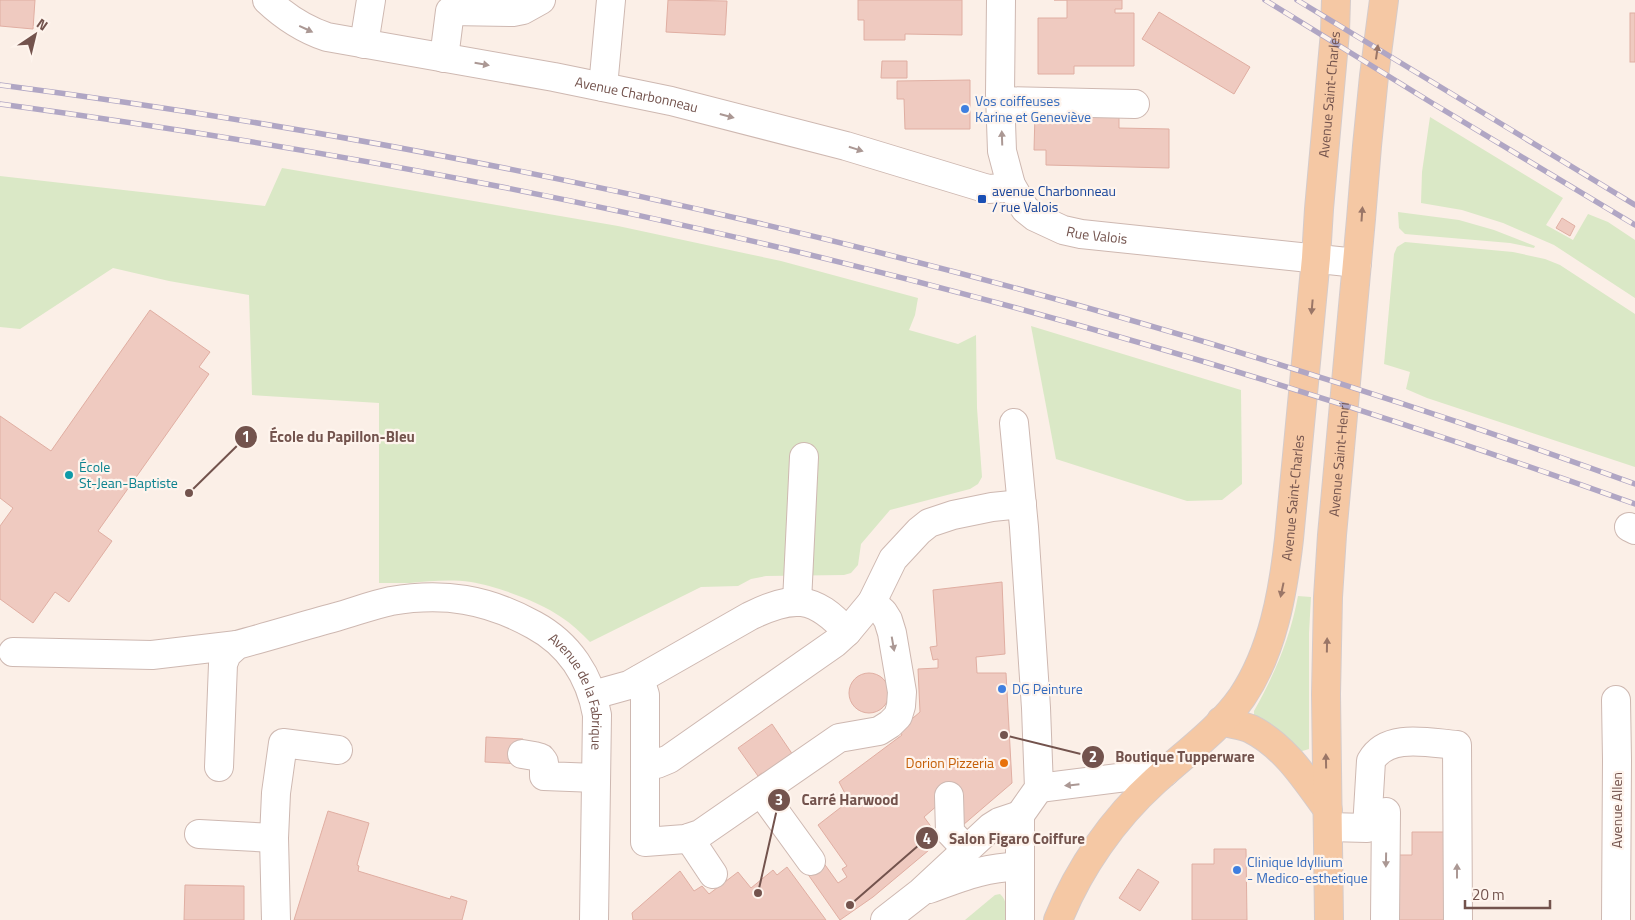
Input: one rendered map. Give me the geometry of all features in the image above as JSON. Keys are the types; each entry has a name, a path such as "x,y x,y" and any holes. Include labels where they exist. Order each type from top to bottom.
{"main road":[{"name":"Avenue Saint-Charles","path":"1058,920 1074,885 1104,838 1133,803 1221,722 1241,697 1254,676 1262,657 1279,604 1284,580 1316,258 1336,0"},
{"name":"Avenue Saint-Henri","path":"1329,920 1326,721 1328,597 1337,467 1368,129 1384,0"},
{"path":"1221,722 1252,729 1271,742 1298,769 1328,818"}],"street":[{"name":"Avenue Charbonneau","path":"267,0 287,18 302,27 327,36 671,101 846,146 988,189 1005,188 1011,185"},
{"path":"444,58 450,11 464,6 522,10 542,0"},
{"path":"603,87 611,0"},
{"name":"Rue Valois","path":"1001,0 1000,101 1002,151 1011,185 1025,209 1036,217 1063,230 1098,236 1357,263"},
{"path":"364,44 367,3"},
{"path":"1000,101 1135,104"},
{"path":"1014,424 1022,504 1036,708 1039,788 1020,815 1020,920"},
{"path":"797,602 804,457"},
{"path":"645,764 657,764 669,759 835,643 847,632 872,602 893,560 918,531 929,523 953,515 992,507 1022,504"},
{"name":"Avenue de la Fabrique","path":"13,652 152,655 237,645 390,602 434,597 463,599 489,604 514,614 540,628 569,653 583,671 593,696 597,715 594,920"},
{"path":"593,696 629,685 767,608 783,603 797,602 819,607 830,614 847,632"},
{"path":"640,679 646,705 645,842 689,838 700,834 839,738 879,730 890,724 898,716 902,692 892,633 883,612 872,602"},
{"path":"219,767 223,664 228,654 237,645"},
{"name":"Avenue Allen","path":"1616,700 1616,920"},
{"path":"1328,818 1368,828 1370,761 1383,748 1396,743 1408,742 1457,745 1458,920"},
{"path":"276,920 274,838 276,793 283,743 338,750"},
{"path":"522,754 540,758 544,762 544,776 596,778"},
{"path":"1039,788 1165,772"},
{"path":"761,792 811,861"},
{"path":"949,796 950,832 966,849"},
{"path":"1385,920 1386,812"},
{"path":"885,920 921,892 991,827 999,822 1020,815"},
{"path":"199,834 274,838"},
{"path":"689,838 713,874"},
{"path":"921,892 976,872 1020,867"}],"green space":[{"path":"1430,117 1563,198 1546,225 1573,240 1588,214 1608,222 1635,240 1635,298 1554,245 1503,223 1462,210 1421,203 1422,172"},
{"path":"282,168 618,226 781,261 918,298 915,315 909,330 958,344 976,335 977,408 982,477 978,484 970,489 890,510 861,544 858,565 851,573 844,575 766,576 751,579 738,586 701,587 590,642 552,611 518,595 493,587 456,581 379,583 379,403 252,395 249,295 169,281 113,268 20,329 0,327 0,176 265,206"},
{"path":"1398,212 1459,220 1494,230 1535,246 1534,248 1510,243 1405,234 1399,228"},
{"path":"1405,242 1513,252 1545,259 1560,265 1635,314 1635,467 1427,398 1406,389 1410,372 1384,364 1394,254 1397,247"},
{"path":"1031,326 1241,390 1242,484 1222,500 1187,501 1056,459"},
{"path":"1298,596 1311,597 1309,633 1309,749 1299,752 1254,716 1254,711 1269,683 1286,641"},
{"path":"1000,894 1005,903 1005,920 965,920 995,895"}],"building":[{"path":"0,0 35,0 33,29 0,26"},
{"path":"668,0 727,1 725,35 666,32"},
{"path":"858,0 962,0 962,35 905,34 905,40 864,40 864,20 858,20"},
{"path":"1067,0 1122,0 1122,9 1115,9 1115,13 1134,13 1134,66 1074,66 1074,74 1038,74 1038,18 1067,18"},
{"path":"1159,12 1250,67 1234,94 1142,39"},
{"path":"1630,13 1635,13 1635,62 1630,62"},
{"path":"882,61 907,61 907,78 881,78"},
{"path":"970,80 970,129 905,129 904,99 897,99 897,81"},
{"path":"1035,114 1119,116 1119,128 1169,129 1169,168 1046,165 1046,150 1034,150"},
{"path":"1562,218 1575,226 1570,236 1556,228"},
{"name":"École St-Jean-Baptiste","path":"150,310 210,352 199,367 209,374 98,531 112,541 69,602 55,592 33,623 0,599 0,526 13,508 0,498 0,416 51,451"},
{"path":"1002,582 1005,654 976,657 977,673 1006,673 1012,783 963,825 939,804 924,817 941,840 873,897 840,920 807,873 823,862 838,883 847,877 842,869 847,866 818,825 849,801 839,782 902,735 899,730 920,712 918,669 938,668 938,659 933,660 930,647 937,646 933,590"},
{"path":"869,673 883,679 889,693 883,707 869,713 855,707 849,693 855,679"},
{"path":"772,724 795,758 766,778 762,773 758,776 738,748"},
{"path":"486,737 523,739 522,764 485,762"},
{"path":"328,811 369,823 357,865 359,866 358,871 450,899 451,896 467,901 462,920 294,920"},
{"path":"1412,832 1446,832 1446,920 1396,920 1397,855 1412,855"},
{"path":"1214,849 1246,849 1247,920 1192,920 1192,864 1214,864"},
{"path":"787,867 826,920 633,920 632,913 680,871 694,891 702,886 709,894 738,872 751,888 773,870 777,875"},
{"path":"1138,869 1159,882 1140,911 1119,898"},
{"path":"185,885 244,886 244,920 184,920"}],"railway":[{"path":"1265,0 1635,225"},
{"path":"1297,0 1635,205"},
{"path":"0,85 208,115 416,151 623,193 828,240 1033,293 1236,351 1436,415 1635,484"},
{"path":"0,104 126,122 377,163 646,217 790,250 1074,324 1216,365 1496,455 1635,504"}],"place":[{"name":"Vos coiffeuses Karine et Geneviève","path":"965,109"},
{"name":"avenue Charbonneau / rue Valois","path":"982,199"},
{"name":"École St-Jean-Baptiste","path":"69,475"},
{"name":"École du Papillon-Bleu","path":"189,493"},
{"name":"DG Peinture","path":"1002,689"},
{"name":"Boutique Tupperware","path":"1004,735"},
{"name":"Dorion Pizzeria","path":"1004,763"},
{"name":"Clinique Idyllium - Medico-esthetique","path":"1237,870"},
{"name":"Carré Harwood","path":"758,893"},
{"name":"Salon Figaro Coiffure","path":"850,905"}]}
